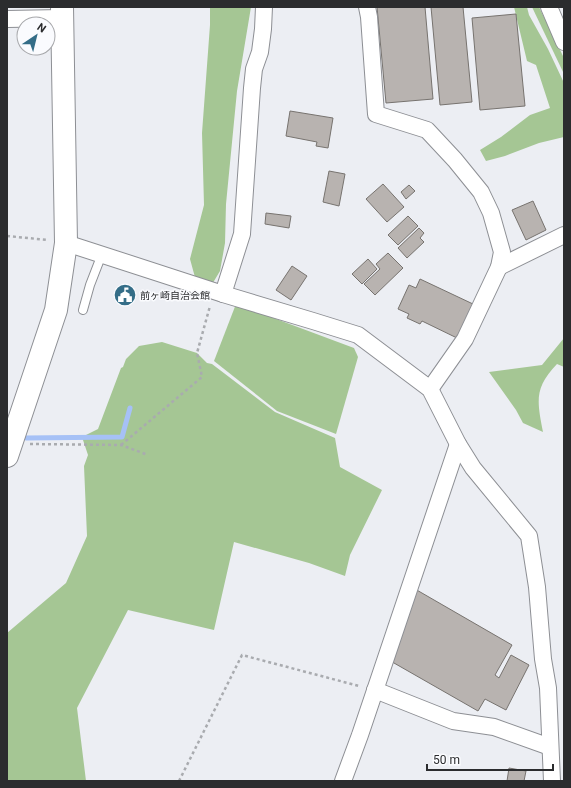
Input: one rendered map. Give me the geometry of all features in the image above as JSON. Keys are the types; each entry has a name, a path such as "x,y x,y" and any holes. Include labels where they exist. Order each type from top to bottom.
{"street":[{"path":"219,293 242,234 252,88 254,69 260,52 264,7"},
{"path":"367,7 376,114 427,130 464,170 481,192 491,213 502,252 499,267 465,339 430,389"},
{"path":"549,7 564,42"},
{"path":"7,19 62,13 66,243 56,310 10,442"},
{"path":"499,267 564,235"},
{"path":"66,243 219,293 358,336 430,389 458,444 473,468 529,536 537,587 543,659 548,688 552,781"},
{"path":"343,781 458,444"},
{"path":"375,690 453,721 494,727 550,747"}],"lane":[{"path":"83,310 90,285 102,254"}],"path":[{"path":"7,236 66,243"},
{"path":"121,445 202,376 197,353 219,293"},
{"path":"10,442 121,445 148,455"},
{"path":"179,781 242,655 375,690"}],"green space":[{"path":"210,7 251,7 237,91 226,204 225,243 220,271 211,286 196,281 190,259 204,205 202,133"},
{"path":"514,7 527,7 529,15 548,49 564,83 564,137 539,143 505,156 486,161 480,150 501,137 530,115 550,108 536,65 527,61"},
{"path":"532,7 539,7 563,56 564,74"},
{"path":"236,304 354,348 358,357 336,434 277,411 214,361"},
{"path":"564,338 564,367 557,364 544,380 539,395 539,412 543,432 523,423 516,410 489,372 542,365"},
{"path":"162,342 197,353 207,363 212,364 275,412 335,438 340,467 382,490 350,555 345,576 309,563 234,542 214,630 128,610 77,708 86,781 7,781 7,633 66,583 87,536 84,466 88,455 82,437 98,429 121,368 123,367 126,359 139,346"}],"building":[{"path":"377,7 425,7 433,99 386,103"},
{"path":"431,7 463,7 472,102 440,105"},
{"path":"516,14 525,106 480,110 472,18"},
{"path":"290,111 333,118 328,148 316,146 317,142 286,136"},
{"path":"329,171 345,174 339,206 323,202"},
{"path":"383,184 404,207 387,222 366,199"},
{"path":"409,185 415,191 406,199 401,192"},
{"path":"533,201 546,230 526,240 512,210"},
{"path":"266,213 291,216 289,228 265,224"},
{"path":"408,216 418,226 398,245 388,235"},
{"path":"419,228 424,233 420,238 424,242 407,258 398,248"},
{"path":"388,253 403,268 375,295 364,284 380,269 376,264"},
{"path":"368,259 377,269 362,284 352,274"},
{"path":"292,266 307,276 291,300 276,290"},
{"path":"420,279 473,304 457,338 422,321 420,324 407,318 409,314 398,309 409,285 416,288"},
{"path":"415,589 512,645 495,675 499,678 511,655 529,665 506,710 485,699 478,711 387,659"},
{"path":"509,768 526,771 524,781 507,781"}],"waterway":[{"path":"26,438 122,437 130,408"}],"place":[{"name":"前ヶ崎自治会館","path":"125,295"}]}
